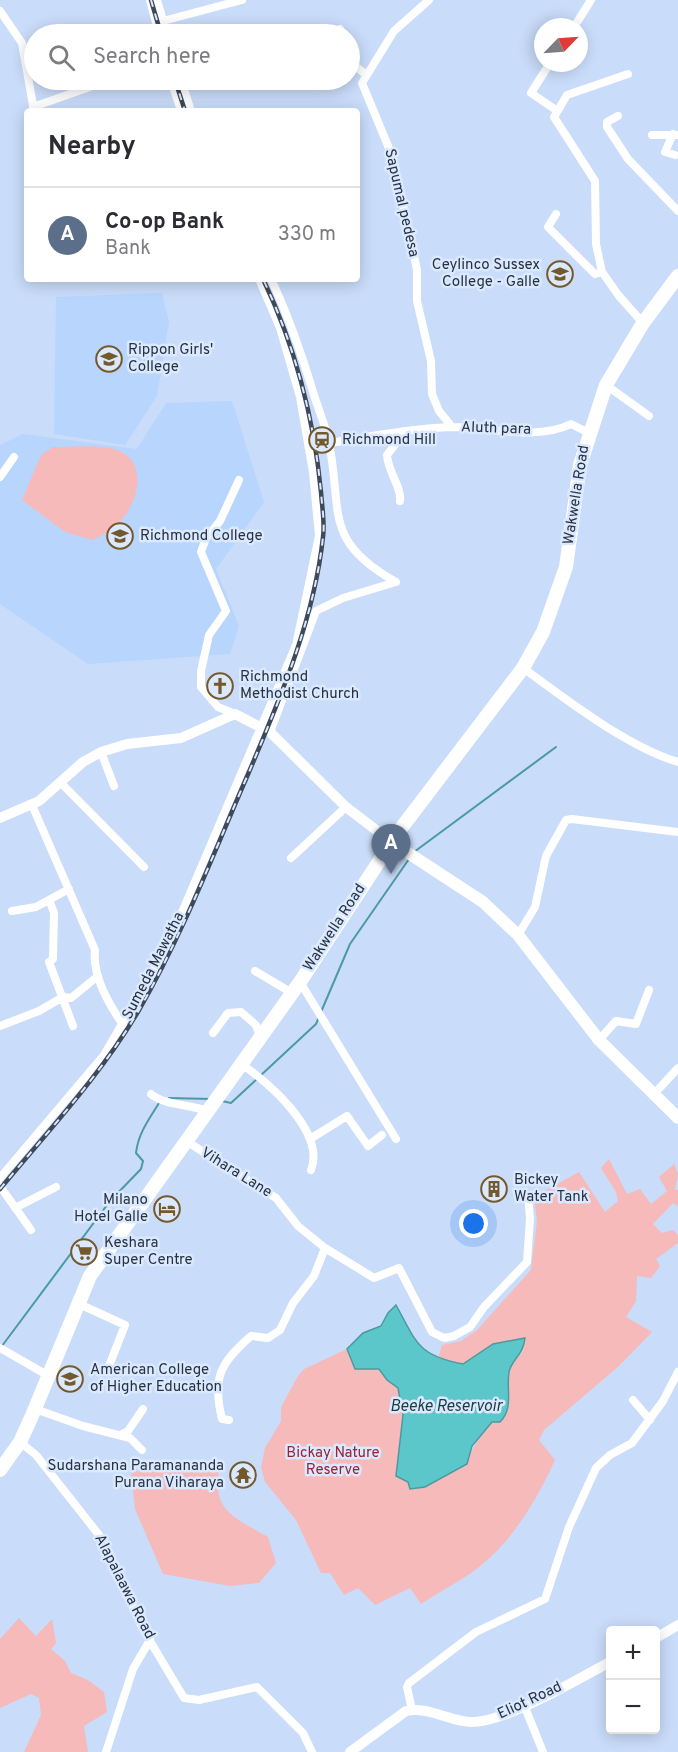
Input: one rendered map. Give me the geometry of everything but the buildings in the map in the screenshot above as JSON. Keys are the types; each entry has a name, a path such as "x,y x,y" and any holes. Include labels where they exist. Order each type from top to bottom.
{"main road":[{"name":"Wakwella Road","path":"0,1470 20,1442 90,1276 296,988 447,766 523,668 543,632 566,567 580,465 606,385 643,323 677,281"},
{"path":"393,843 483,902 518,935 599,1040 678,1118"}],"street":[{"path":"150,0 156,24"},
{"path":"158,0 165,24"},
{"path":"164,21 242,0"},
{"path":"360,70 365,74 394,31 429,0"},
{"path":"580,18 591,0"},
{"path":"0,10 22,43 24,55"},
{"path":"544,72 531,93 556,110"},
{"name":"Sapumal pedesa","path":"365,74 362,83 393,158 417,270 417,301 431,361 432,394 439,411 452,427"},
{"path":"628,74 567,95 556,110 554,117 595,181 596,244 602,272 643,323"},
{"path":"30,90 33,108"},
{"path":"36,108 83,90"},
{"path":"174,90 180,108"},
{"path":"184,90 190,108"},
{"path":"618,116 607,122 607,127 628,159 678,211"},
{"path":"652,135 675,134"},
{"path":"675,134 664,152 675,155"},
{"path":"556,214 548,227 596,274 602,272"},
{"path":"260,282 280,328 300,398 313,472 319,536 296,645 266,730"},
{"path":"266,730 316,611 344,598 396,582 371,568 354,550 336,515 329,443 292,323 272,282"},
{"path":"606,385 649,416"},
{"name":"Aluth para","path":"329,443 452,427 529,431 562,429 571,424 589,433"},
{"path":"400,501 401,494 388,470 387,455 404,433"},
{"path":"0,477 14,457"},
{"path":"239,480 220,521 206,538 201,552 226,611 209,635 201,671 201,687 218,707 266,730 346,807 393,843"},
{"path":"523,668 576,707 625,737 678,762"},
{"path":"0,818 32,805 62,783 83,762 101,752 127,744 181,738 235,714"},
{"name":"Sumeda Mawatha","path":"0,1178 60,1110 104,1055 123,1025 168,945 266,730"},
{"path":"101,752 114,786"},
{"path":"62,783 144,867"},
{"path":"32,805 95,950 93,963 98,976 113,1010 123,1025"},
{"path":"291,858 346,807"},
{"path":"518,935 535,908 546,856 566,820 678,832"},
{"path":"12,911 50,902 69,889"},
{"path":"50,902 54,913 54,958 49,962 73,1026"},
{"path":"255,971 296,988 320,1016 396,1139"},
{"path":"0,1026 39,1011 63,997 71,998 98,976"},
{"path":"599,1040 616,1021 636,1024 649,990"},
{"path":"213,1033 228,1013 241,1012 256,1025 260,1037"},
{"path":"241,1064 258,1075 290,1106 314,1146 311,1170"},
{"path":"655,1093 678,1068"},
{"path":"157,1098 207,1111"},
{"path":"310,1139 347,1116 368,1146 382,1135"},
{"name":"Vihara Lane","path":"186,1141 276,1198 298,1226 325,1248 374,1278 399,1268 432,1332 444,1338 454,1336 470,1327 484,1307 526,1263 530,1218 528,1195"},
{"path":"0,1185 31,1230"},
{"path":"15,1208 56,1187"},
{"path":"229,1420 222,1419 216,1392 220,1368 251,1336 268,1338 280,1330 292,1302 314,1276 325,1248"},
{"path":"77,1303 125,1325 109,1366"},
{"path":"2,1349 47,1375"},
{"path":"350,1752 387,1724 412,1710 407,1687 409,1683 476,1632 545,1599 569,1527 596,1468 610,1455 632,1443 650,1420 678,1372"},
{"path":"633,1400 650,1420"},
{"path":"35,1409 129,1438 142,1450"},
{"path":"119,1435 128,1431 143,1409"},
{"name":"Alapalaawa Road","path":"20,1442 36,1455 103,1540 150,1640 184,1698 199,1700 257,1687 303,1733 312,1752"},
{"path":"660,1636 677,1627"},
{"path":"106,1752 133,1669 150,1640"},
{"name":"Eliot Road","path":"412,1710 470,1722 498,1717 606,1664"},
{"path":"524,1705 543,1752"}],"shaded area":[{"name":"Rippon Girls' College","path":"162,293 169,322 157,396 125,445 54,434 56,297"},
{"name":"Richmond College","path":"232,401 264,502 216,569 239,626 230,654 88,664 0,604 0,445 23,434 137,449 166,403"}],"green space":[{"path":"53,447 111,448 127,456 134,464 137,474 135,496 124,517 111,530 92,540 65,532 22,500 41,455"},
{"name":"Bickay Nature Reserve","path":"609,1159 627,1194 640,1189 651,1204 667,1191 659,1177 674,1164 678,1174 675,1190 678,1190 678,1206 673,1203 653,1224 662,1233 673,1230 678,1235 678,1243 656,1259 660,1266 651,1278 637,1276 636,1301 626,1317 652,1332 619,1366 544,1430 539,1440 555,1460 524,1518 504,1544 480,1566 421,1604 410,1588 375,1605 358,1588 344,1595 330,1573 321,1573 296,1520 265,1482 261,1467 265,1448 281,1421 281,1407 298,1376 304,1369 347,1349 355,1369 379,1369 387,1380 398,1388 403,1415 397,1476 408,1482 411,1489 425,1487 467,1464 478,1439 509,1407 509,1369 523,1351 493,1344 463,1364 438,1359 442,1345 461,1341 477,1330 531,1270 537,1221 534,1197 579,1172 605,1212 618,1201 616,1192 601,1168"},
{"path":"159,1465 220,1465 218,1492 227,1510 244,1524 268,1537 276,1563 259,1583 230,1586 163,1574 135,1509 131,1473"},
{"path":"19,1618 36,1636 52,1619 56,1643 51,1649 65,1661 71,1673 88,1680 104,1692 107,1712 84,1726 88,1752 24,1752 41,1715 39,1698 31,1694 0,1708 0,1639"}],"water":[{"name":"Beeke Reservoir","path":"396,1305 420,1345 436,1356 463,1364 493,1344 525,1338 522,1349 509,1372 508,1405 504,1417 500,1422 492,1422 472,1446 467,1464 425,1487 410,1489 408,1482 396,1476 403,1415 398,1388 387,1380 379,1369 355,1369 347,1349 363,1333 381,1326 388,1313"}],"waterway":[{"path":"414,852 556,747"},
{"path":"321,1012 350,944 409,859"},
{"path":"222,1101 231,1103 316,1024 319,1017"},
{"path":"169,1098 211,1099"},
{"path":"2,1346 110,1201 141,1169 143,1161 136,1153 137,1146 144,1127 159,1103"}],"railway":[{"path":"151,0 158,24"},
{"path":"178,90 184,108"},
{"path":"0,1189 108,1057 155,981 197,893 249,772 284,686 304,628 319,568 324,532 318,465 308,410 294,357 264,282"}],"place":[{"name":"Ceylinco Sussex College - Galle","path":"560,274"},
{"name":"Rippon Girls' College","path":"109,359"},
{"name":"Richmond Hill","path":"322,440"},
{"name":"Richmond College","path":"120,536"},
{"name":"Richmond Methodist Church","path":"220,686"},
{"name":"Co-op Bank","path":"391,874"},
{"name":"Bickey Water Tank","path":"494,1189"},
{"name":"Milano Hotel Galle","path":"167,1209"},
{"name":"Keshara Super Centre","path":"84,1252"},
{"name":"American College of Higher Education","path":"70,1379"},
{"name":"Sudarshana Paramananda Purana Viharaya","path":"243,1475"}]}
